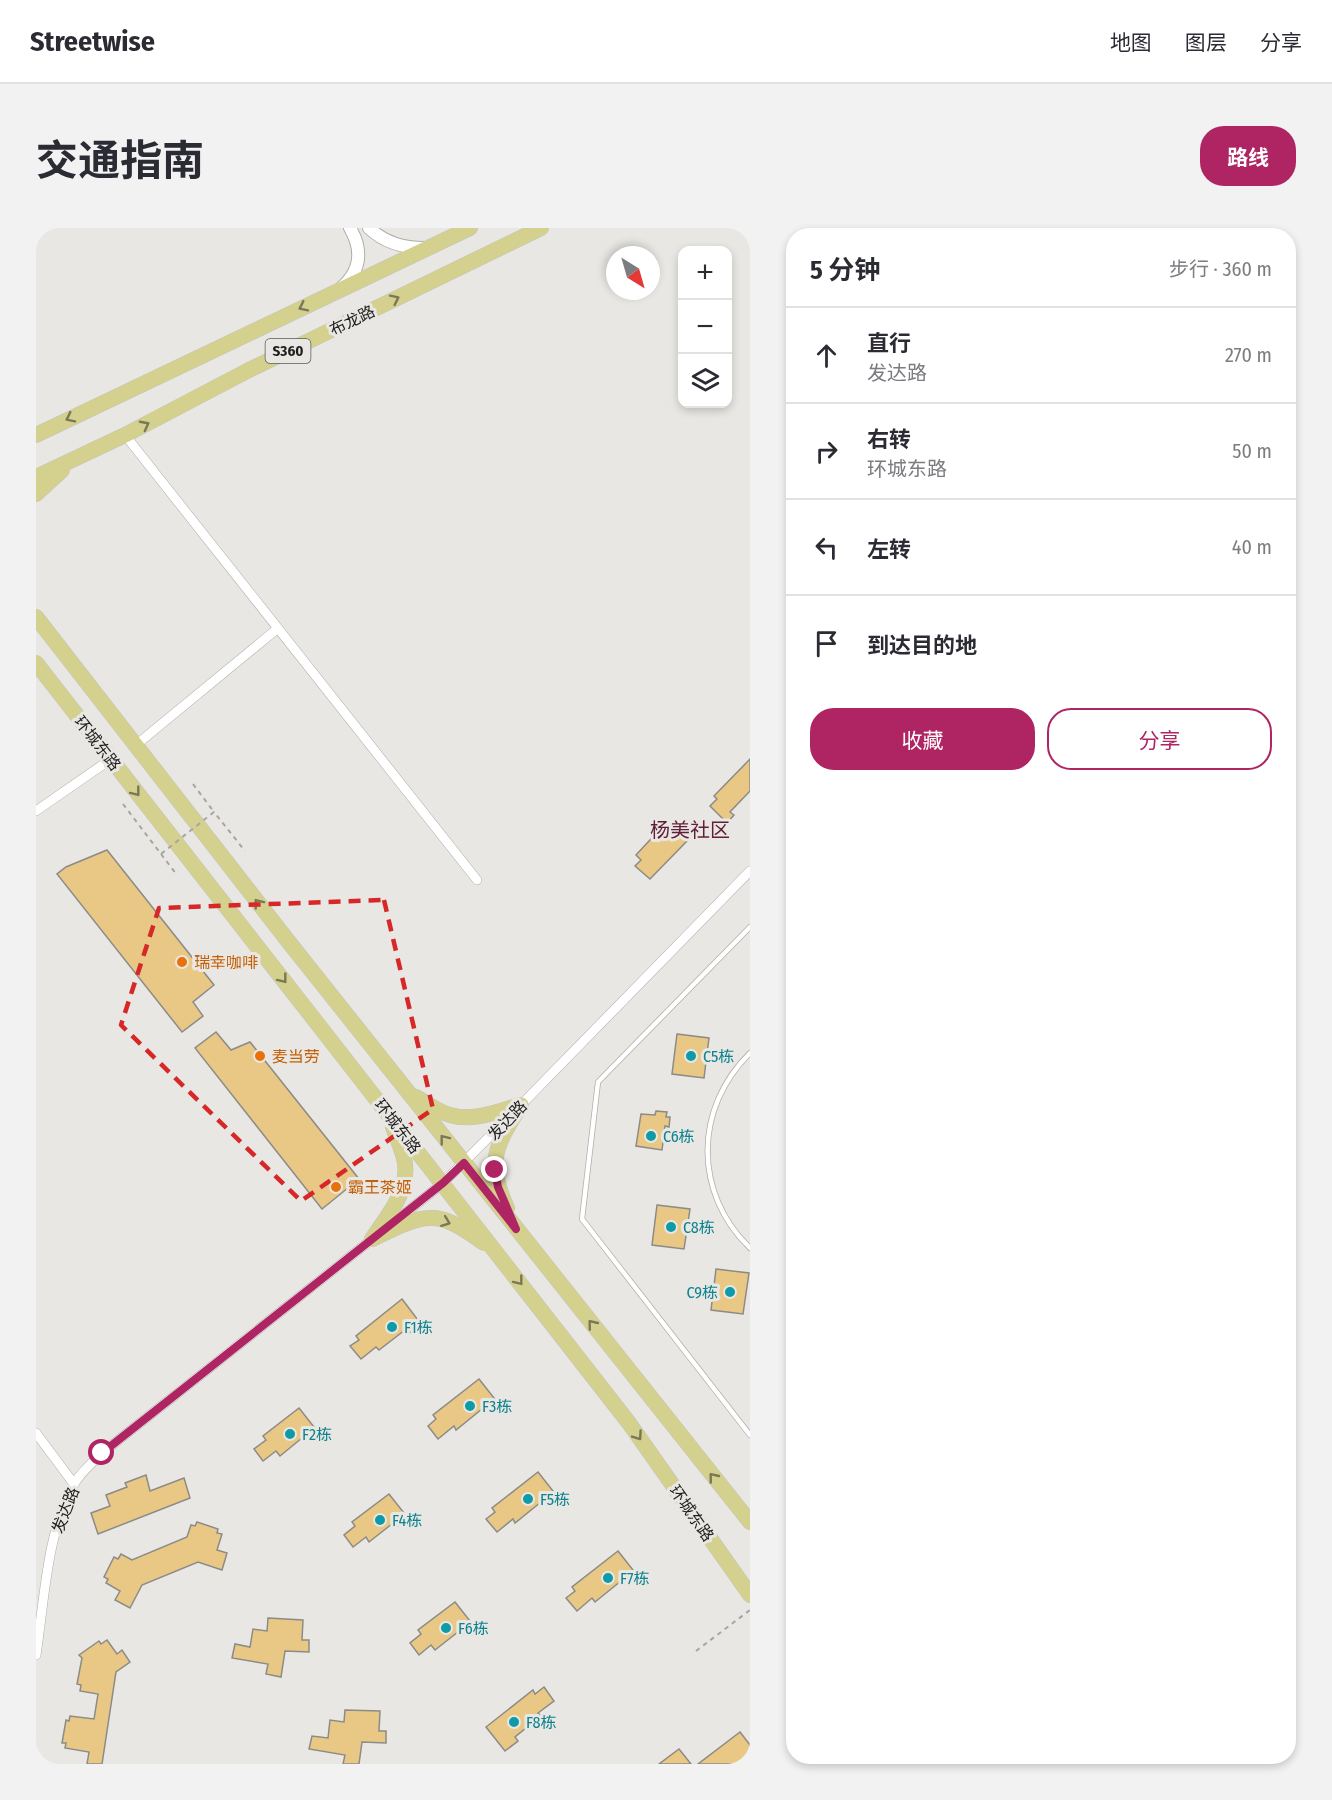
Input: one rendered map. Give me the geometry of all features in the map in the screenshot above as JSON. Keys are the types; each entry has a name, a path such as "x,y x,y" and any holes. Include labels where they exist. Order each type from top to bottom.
{"main road":[{"name":"布龙路","path":"36,435 470,228"},
{"name":"布龙路","path":"36,477 541,228"},
{"path":"36,494 73,460"},
{"name":"环城东路","path":"36,617 288,941 750,1522"},
{"name":"环城东路","path":"36,663 629,1424 750,1595"},
{"path":"406,1090 440,1111 458,1117 477,1117 521,1106"},
{"path":"516,1229 498,1187 495,1161 502,1136 521,1106"},
{"path":"372,1239 400,1195 406,1170 403,1153 386,1111"},
{"path":"372,1239 411,1221 427,1217 452,1222 495,1250"}],"street":[{"path":"336,291 346,284 359,263 359,249 350,228"},
{"path":"369,228 382,239 395,244 411,248 426,248"},
{"path":"125,435 477,880"},
{"path":"136,745 277,629"},
{"path":"36,811 111,759"},
{"name":"发达路","path":"36,1656 51,1552 62,1509 74,1484 86,1468 443,1183 750,871"},
{"path":"36,1433 74,1484"}],"lane":[{"path":"750,927 598,1082 582,1219 750,1435"},
{"path":"750,1053 738,1065 723,1087 712,1112 707,1138 707,1165 713,1191 724,1216 739,1238 750,1248"}],"path":[{"path":"193,784 245,851"},
{"path":"123,804 177,875"},
{"path":"161,854 214,812"},
{"path":"696,1651 750,1610"}],"highlighted area":[{"path":"384,900 433,1109 301,1201 121,1025 159,908"}],"building":[{"path":"750,759 750,791 730,812 734,815 727,823 710,806 717,799 714,796"},
{"path":"674,826 688,840 650,879 635,866 641,860 636,855 662,827 668,832"},
{"path":"107,850 214,985 193,1002 203,1016 182,1032 57,874 66,867"},
{"path":"216,1032 231,1050 250,1042 359,1179 322,1209 195,1048"},
{"name":"C5栋","path":"677,1034 709,1038 704,1078 672,1074"},
{"name":"C6栋","path":"656,1111 667,1112 666,1117 670,1117 669,1127 665,1126 662,1150 636,1146 641,1114 655,1115"},
{"name":"C8栋","path":"657,1205 690,1209 684,1249 652,1245"},
{"name":"C9栋","path":"716,1269 749,1273 743,1314 711,1310"},
{"name":"F1栋","path":"402,1299 421,1324 408,1334 405,1330 379,1350 376,1347 361,1359 350,1346 359,1340 356,1336"},
{"name":"F3栋","path":"479,1379 498,1403 485,1413 482,1409 456,1430 454,1426 438,1439 428,1426 436,1419 433,1415"},
{"name":"F2栋","path":"299,1408 318,1432 305,1442 302,1438 280,1456 276,1451 263,1461 254,1449 266,1440 263,1436"},
{"name":"F5栋","path":"538,1472 557,1496 544,1506 541,1502 515,1523 513,1519 497,1532 486,1519 495,1512 492,1508"},
{"path":"146,1475 150,1491 184,1478 190,1498 98,1534 91,1513 110,1506 106,1495 127,1487 125,1483"},
{"name":"F4栋","path":"389,1494 408,1518 395,1528 392,1524 369,1542 366,1537 353,1547 344,1535 355,1526 352,1522"},
{"path":"197,1522 218,1529 217,1533 222,1534 217,1550 227,1553 222,1570 198,1562 142,1585 130,1608 115,1600 120,1591 106,1583 108,1579 104,1577 114,1557 118,1559 121,1554 132,1560 187,1537 191,1525 195,1526"},
{"name":"F7栋","path":"618,1551 637,1575 624,1585 621,1581 595,1602 592,1598 577,1611 566,1598 575,1591 572,1587"},
{"name":"F6栋","path":"455,1602 474,1626 461,1636 458,1632 435,1650 431,1645 419,1655 410,1643 421,1634 418,1630"},
{"path":"268,1618 303,1620 302,1640 309,1640 309,1652 285,1651 281,1677 266,1674 268,1664 232,1658 235,1644 250,1647 253,1629 267,1631"},
{"path":"107,1640 117,1654 122,1650 130,1662 116,1672 102,1764 87,1764 89,1752 65,1748 66,1743 62,1743 66,1720 69,1721 70,1716 94,1719 98,1694 80,1691 81,1685 77,1684 82,1658 79,1655 99,1641 101,1644"},
{"name":"F8栋","path":"544,1687 554,1701 538,1713 541,1716 515,1737 518,1741 505,1751 486,1727 533,1690 535,1694"},
{"path":"345,1710 380,1711 379,1731 386,1731 386,1743 362,1742 359,1764 343,1764 345,1755 309,1749 312,1736 328,1738 330,1720 344,1722"},
{"path":"740,1732 750,1745 750,1764 698,1764"},
{"path":"679,1749 691,1764 659,1764"}],"place":[{"name":"瑞幸咖啡","path":"182,962"},
{"name":"麦当劳","path":"260,1056"},
{"name":"C5栋","path":"691,1056"},
{"name":"C6栋","path":"651,1136"},
{"name":"霸王茶姬","path":"336,1187"},
{"name":"C8栋","path":"671,1227"},
{"name":"C9栋","path":"730,1292"},
{"name":"F1栋","path":"392,1327"},
{"name":"F3栋","path":"470,1406"},
{"name":"F2栋","path":"290,1434"},
{"name":"F5栋","path":"528,1499"},
{"name":"F4栋","path":"380,1520"},
{"name":"F7栋","path":"608,1578"},
{"name":"F6栋","path":"446,1628"},
{"name":"F8栋","path":"514,1722"}],"district":[{"name":"杨美社区","path":"690,830"}],"route":[{"path":"102,1453 443,1183 464,1163 516,1229 498,1187 495,1170"}]}
